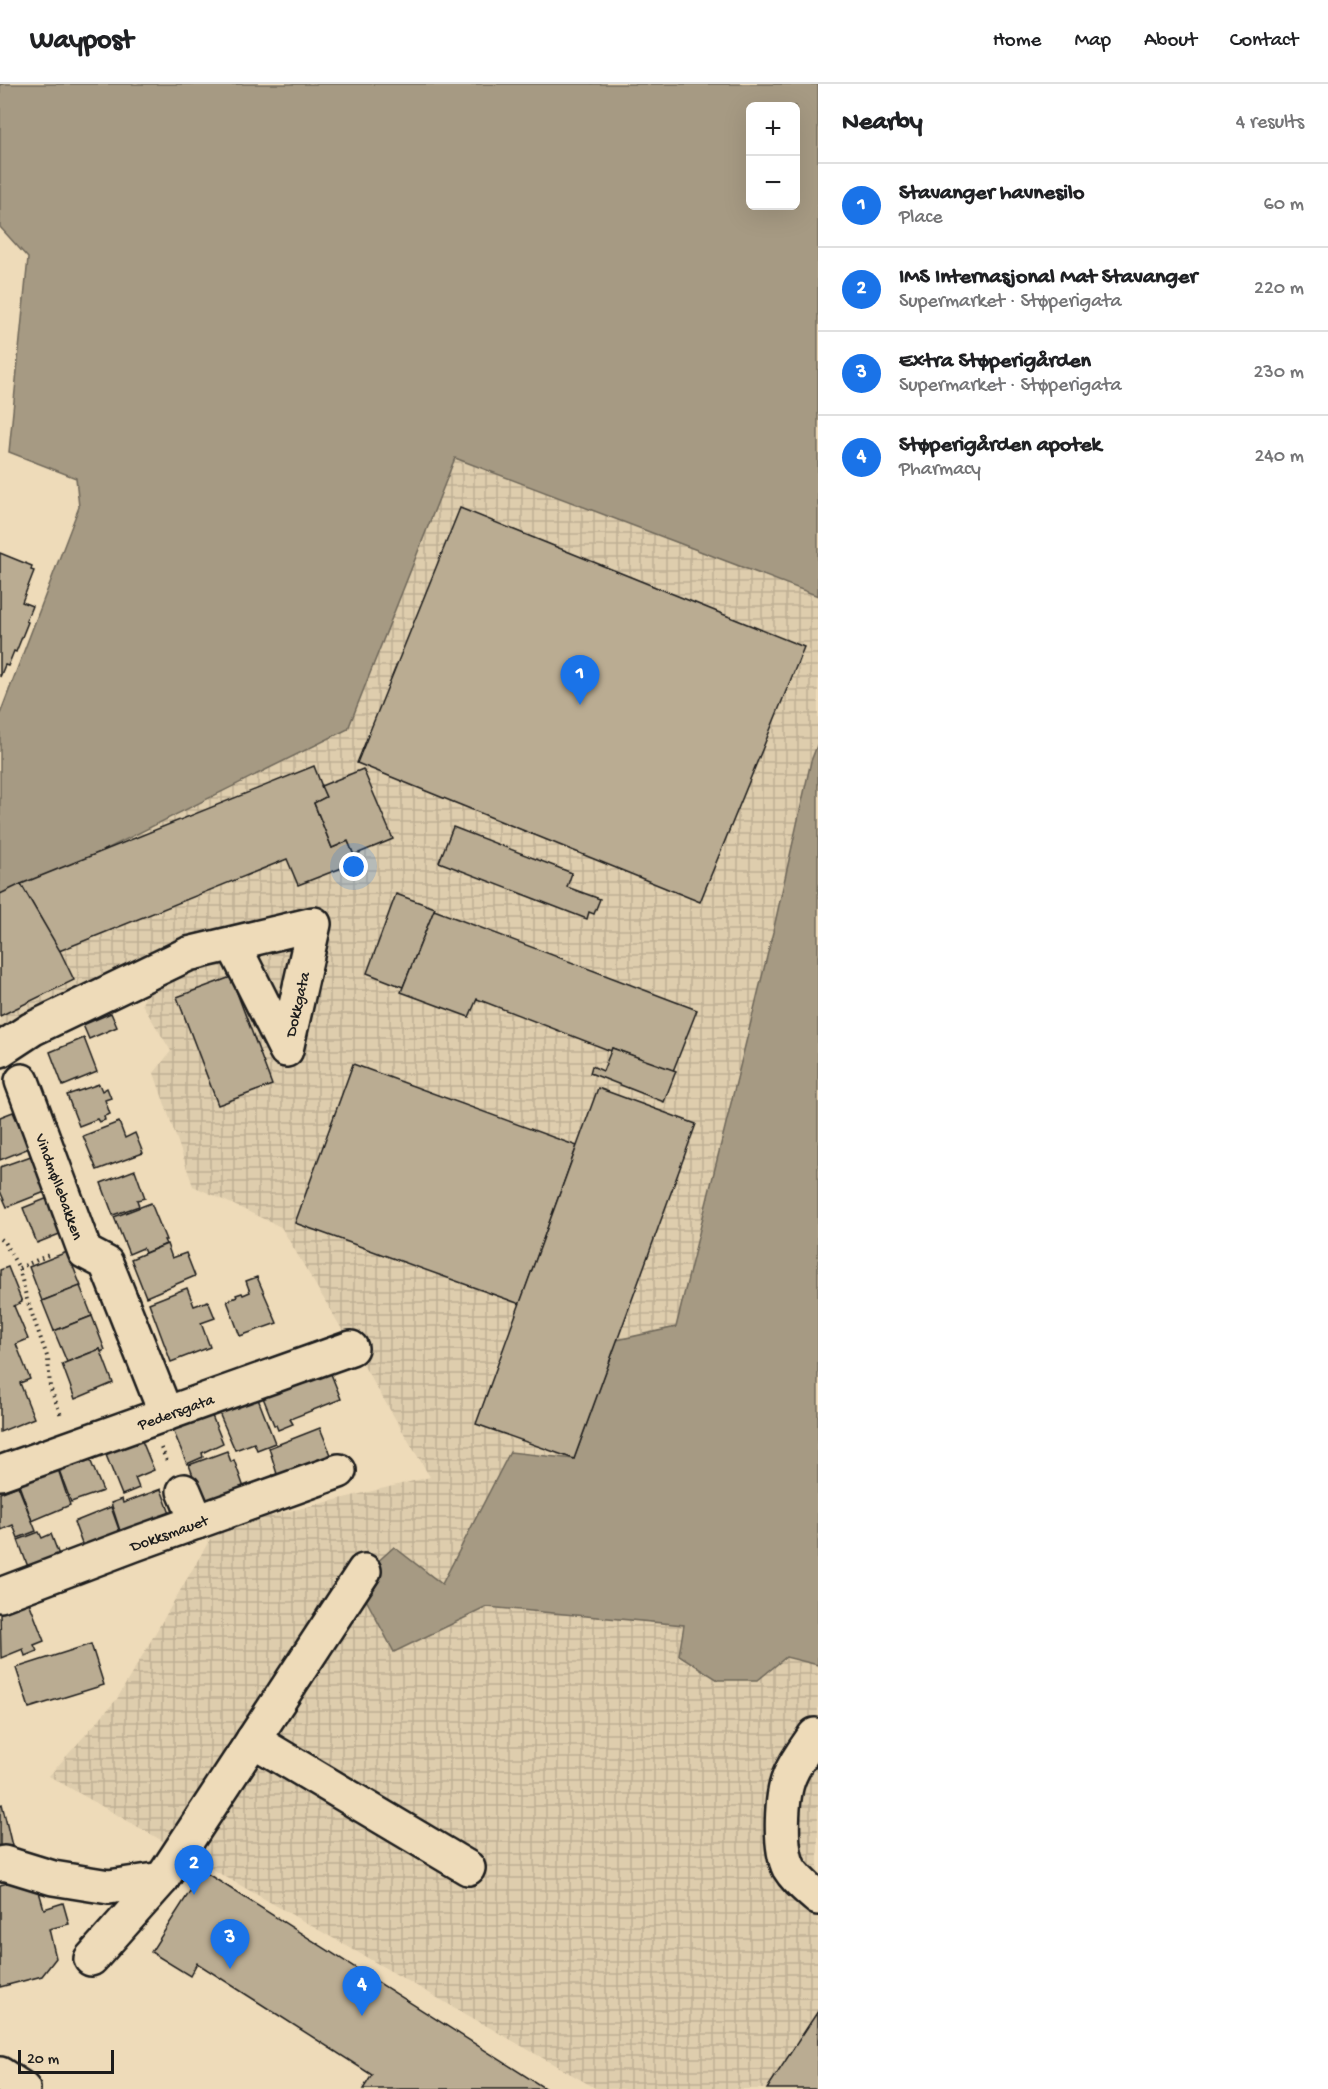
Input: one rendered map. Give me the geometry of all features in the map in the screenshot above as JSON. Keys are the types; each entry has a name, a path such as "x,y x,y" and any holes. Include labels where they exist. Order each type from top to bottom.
{"street":[{"path":"0,1050 32,1029 188,954 233,944"},
{"name":"Vindmøllebakken","path":"22,1081 85,1252 106,1263 158,1417"},
{"name":"Pedersgata","path":"0,1473 351,1348"},
{"name":"Dokksmauet","path":"0,1595 339,1471"},
{"path":"184,1491 197,1522"},
{"path":"91,1959 162,1879 364,1571"},
{"path":"810,1891 790,1870 784,1849 785,1789 796,1763 815,1736"},
{"path":"253,1740 468,1868"},
{"path":"0,1864 4,1863 53,1878 109,1887 162,1879"},
{"path":"0,2074 23,2089"}],"path":[{"path":"0,1239 19,1268 27,1300 48,1359 50,1386 75,1445"},
{"path":"158,1417 161,1450 184,1491"}],"shaded area":[{"path":"0,84 818,84 818,596 455,458 348,729 0,902 0,714 79,507 76,478 9,452 28,258 0,227"},
{"path":"455,457 818,596 818,743 811,761 773,932 676,1327 617,1340 574,1459 510,1453 442,1584 375,1588 362,1592 394,1652 487,1607 685,1625 758,1680 786,1657 818,1665 818,2089 597,2089 49,1776 117,1699 216,1529 430,1477 281,1227 193,1186 154,1073 171,1051 142,1004 147,987 134,991 0,1068 0,902 348,729"},
{"path":"818,743 818,1665 786,1657 758,1680 718,1680 679,1655 684,1625 487,1607 394,1652 362,1592 375,1587 365,1573 394,1547 442,1584 510,1452 574,1459 617,1340 676,1327 773,932 811,761"}],"building":[{"path":"460,508 804,647 700,902 357,763"},
{"path":"0,553 32,566 31,570 34,571 22,602 32,606 26,621 28,622 16,652 14,651 8,666 5,665 0,677"},
{"path":"314,766 326,797 314,803 332,848 348,841 357,862 298,885 287,859 59,951 21,884"},
{"path":"363,769 393,839 354,855 348,841 332,848 314,803 326,797 321,786"},
{"path":"453,827 572,873 567,887 600,899 594,914 589,912 587,919 439,862"},
{"path":"21,884 74,980 0,1016 0,894"},
{"path":"396,894 435,908 403,987 367,973"},
{"path":"434,910 697,1010 673,1071 612,1048 611,1051 477,999 469,1017 401,992"},
{"path":"231,977 272,1085 218,1105 177,997"},
{"path":"111,1013 117,1027 89,1039 83,1025"},
{"path":"84,1038 97,1072 63,1086 50,1052"},
{"path":"612,1048 676,1071 664,1102 590,1073 592,1066 603,1071"},
{"path":"353,1064 577,1146 520,1304 295,1223"},
{"path":"99,1084 102,1091 107,1088 111,1098 105,1100 110,1114 104,1116 105,1120 99,1122 97,1119 79,1126 67,1095"},
{"path":"598,1088 696,1124 574,1459 476,1424"},
{"path":"13,1112 29,1148 0,1160 0,1117"},
{"path":"119,1122 125,1138 135,1133 143,1153 97,1170 83,1136"},
{"path":"31,1156 45,1192 7,1207 0,1191 0,1167"},
{"path":"135,1170 145,1198 137,1200 139,1206 113,1215 101,1183"},
{"path":"48,1198 62,1233 37,1243 23,1208"},
{"path":"151,1203 166,1244 145,1253 143,1248 129,1254 114,1217"},
{"path":"167,1244 172,1258 186,1253 195,1276 146,1297 131,1259"},
{"path":"67,1252 81,1286 42,1301 29,1267"},
{"path":"8,1267 22,1302 14,1306 28,1339 16,1344 30,1379 20,1383 34,1418 0,1432 0,1270"},
{"path":"257,1277 277,1323 240,1336 227,1301 237,1297 236,1295 250,1292 246,1281"},
{"path":"80,1286 92,1316 54,1331 42,1301"},
{"path":"187,1288 194,1306 208,1301 215,1318 201,1323 210,1347 171,1362 149,1303"},
{"path":"92,1316 105,1350 101,1352 100,1349 67,1362 54,1331"},
{"path":"100,1349 113,1383 75,1399 62,1364"},
{"path":"327,1364 341,1399 290,1419 293,1424 278,1430 260,1390"},
{"path":"255,1391 275,1443 257,1450 254,1443 235,1450 216,1406"},
{"path":"210,1411 223,1443 202,1453 203,1457 187,1464 171,1425"},
{"path":"320,1428 334,1462 276,1481 273,1475 277,1474 269,1448"},
{"path":"140,1436 154,1470 135,1478 139,1488 122,1495 104,1450"},
{"path":"227,1451 231,1462 234,1460 247,1496 206,1511 189,1465"},
{"path":"89,1457 103,1491 71,1502 59,1470"},
{"path":"58,1469 70,1505 32,1521 19,1485"},
{"path":"18,1486 36,1531 18,1538 13,1525 1,1530 0,1493"},
{"path":"161,1489 173,1522 123,1540 111,1503 122,1499 123,1503"},
{"path":"111,1507 123,1541 86,1555 74,1522"},
{"path":"39,1532 42,1538 51,1534 62,1563 31,1575 18,1540"},
{"path":"29,1602 44,1641 34,1645 37,1651 25,1656 23,1649 1,1658 0,1613"},
{"path":"91,1644 104,1685 29,1708 16,1668"},
{"path":"2,1804 12,1846 0,1849 0,1805"},
{"path":"203,1871 546,2089 363,2089 372,2075 197,1963 190,1976 151,1952"},
{"path":"16,1881 38,1888 44,1909 63,1903 69,1924 49,1929 56,1958 42,1976 0,1987 0,1885"},
{"path":"818,2011 818,2089 767,2089"}],"place":[{"name":"Stavanger havnesilo","path":"580,705"},
{"name":"IMS Internasjonal Mat Stavanger","path":"194,1895"},
{"name":"Extra Støperigården","path":"230,1969"},
{"name":"Støperigården apotek","path":"362,2016"}]}
